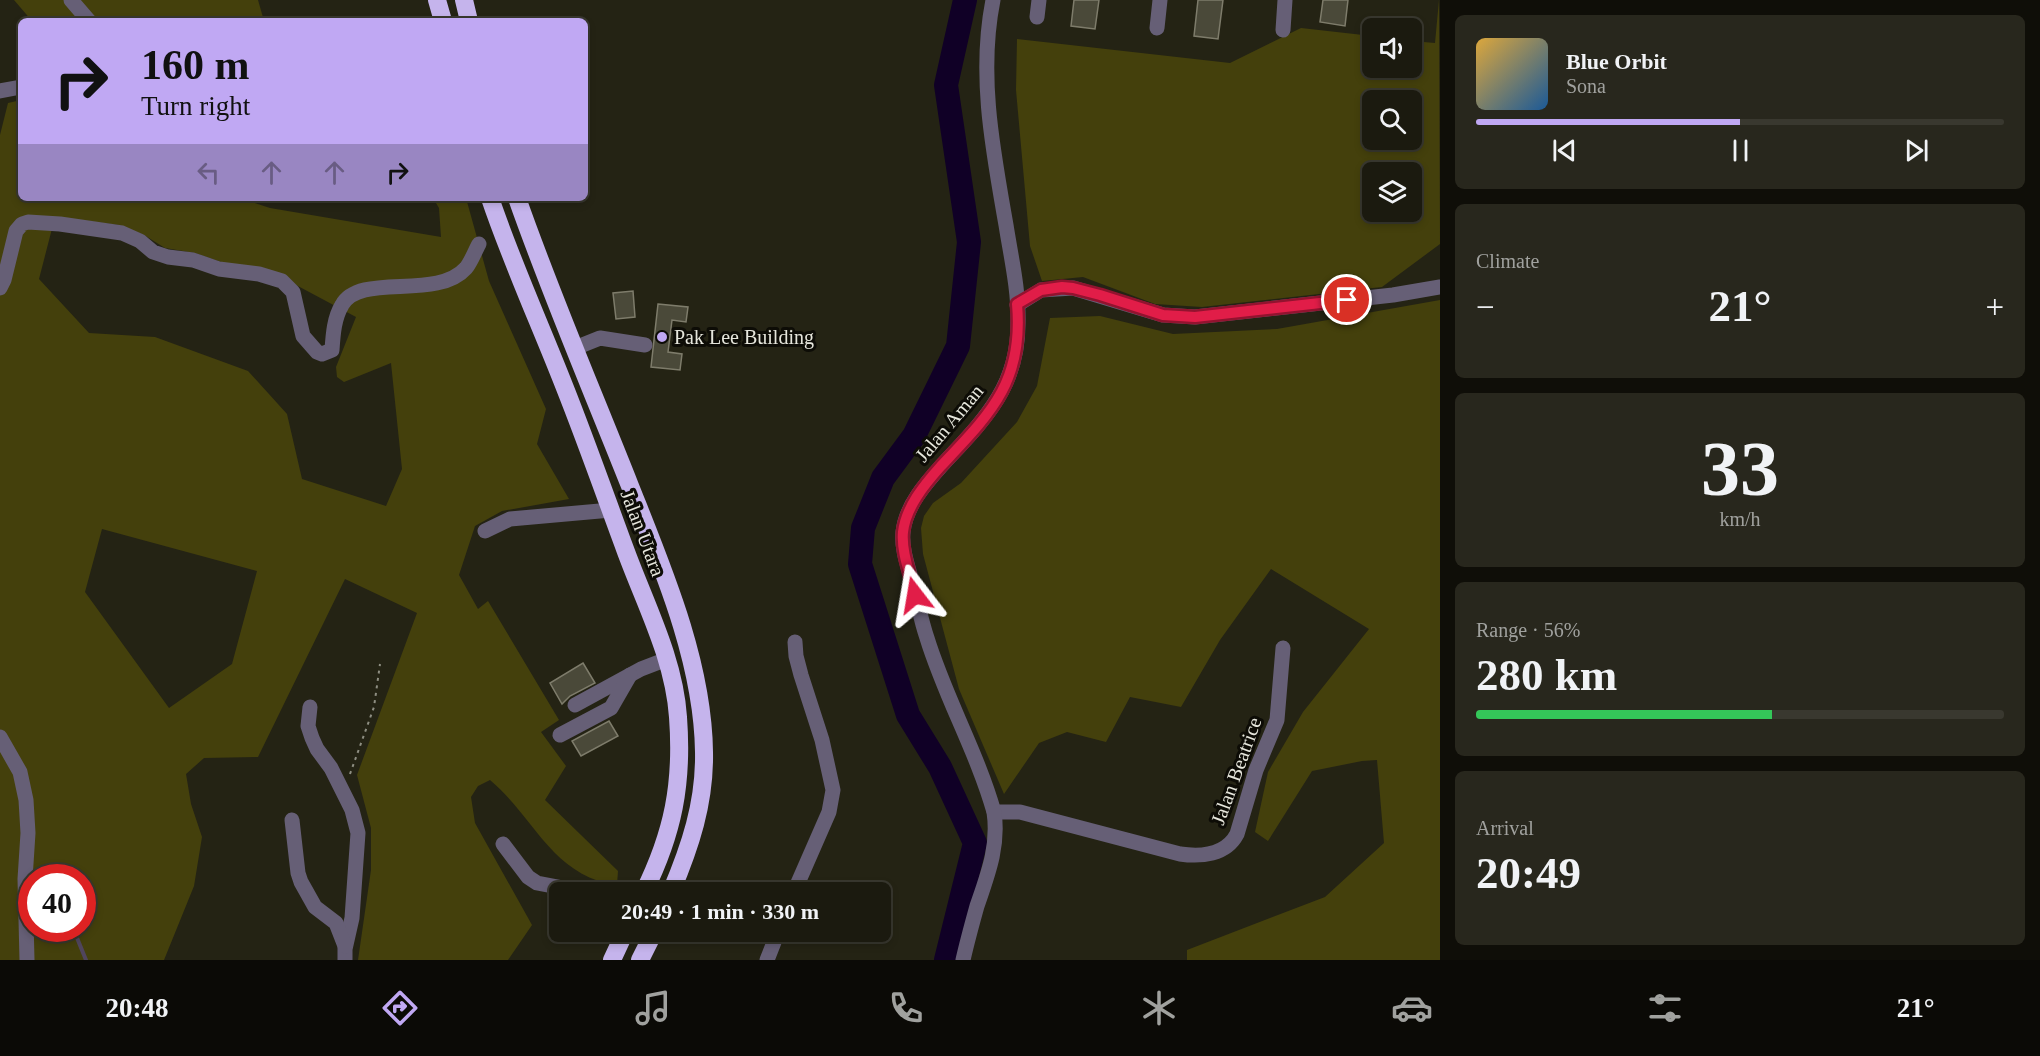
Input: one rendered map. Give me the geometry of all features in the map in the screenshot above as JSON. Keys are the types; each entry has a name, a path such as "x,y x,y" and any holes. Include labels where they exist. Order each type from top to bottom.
{"highway":[{"path":"437,0 442,18"},
{"path":"464,0 468,18"},
{"name":"Jalan Utara","path":"491,201 507,249 565,388 611,510 667,659 674,687 678,717 677,798 668,835 649,882"},
{"name":"Jalan Utara","path":"518,201 656,552 698,682 705,754 703,784 690,848 675,882"},
{"path":"612,960 620,942"},
{"path":"640,960 649,942"}],"street":[{"path":"71,0 86,18"},
{"name":"Jalan Aman","path":"963,960 976,909 992,864 997,831 994,812 927,639 902,535 905,522 918,494 996,404 1009,379 1017,352 1018,322 1014,270 992,139 987,92 986,46 993,0"},
{"path":"1036,17 1039,0"},
{"path":"1157,28 1160,0"},
{"path":"1282,30 1286,0"},
{"path":"0,91 18,88"},
{"path":"0,288 16,231 22,224 28,222 60,224 122,233 140,241 153,252 168,257 193,260 219,269 259,274 282,281 293,292 303,336 317,352 322,354 332,350 337,315 342,303 350,296 371,289 440,283 467,267 479,244"},
{"path":"1017,304 1041,290 1073,288 1163,315 1195,317 1393,295 1440,287"},
{"path":"575,348 600,338 645,345"},
{"path":"485,531 510,519 611,510"},
{"path":"795,642 796,656 822,740 833,790 829,812 798,882"},
{"name":"Jalan Beatrice","path":"994,812 1020,812 1180,854 1194,856 1225,848 1233,842 1256,770 1277,720 1283,648"},
{"path":"576,705 630,675 667,659"},
{"path":"560,735 611,708 630,675"},
{"path":"310,706 308,726 312,738 331,768 352,810 358,832 353,907 345,954"},
{"path":"0,737 20,772 26,800 27,960"},
{"path":"292,820 298,873 304,889 315,907 336,923 341,932 345,954"},
{"path":"502,844 528,877 537,883 549,885"},
{"path":"767,960 774,942"}],"path":[{"path":"344,794 374,707 380,664"}],"shaded area":[{"path":"14,0 258,0 263,18 29,18"},
{"path":"1439,0 1440,244 1382,287 1202,307 1155,304 1083,277 1042,281 1030,246 1016,90 1017,39 1230,63 1301,28 1362,35 1362,78 1422,78 1422,42 1435,43"},
{"path":"18,101 18,201 251,201 270,208 441,237 439,208 435,201 467,201 489,281 546,409 537,444 569,499 502,511 475,526 459,575 478,609 488,601 559,720 541,732 566,766 545,800 618,871 617,882 595,880 560,858 490,780 478,786 471,797 475,823 532,925 508,960 358,960 371,870 371,828 357,775 417,613 345,579 258,757 204,758 186,774 191,804 202,837 194,886 164,960 0,960 0,135 8,103","holes":["55,217 119,225 144,235 165,248 195,253 224,263 266,269 356,317 336,367 337,377 344,382 391,363 402,469 386,506 302,479 287,414 248,371 155,337 89,333 39,279","102,529 257,571 232,664 169,708 85,592"]},
{"path":"1440,300 1440,960 1187,960 1187,950 1325,897 1384,843 1377,760 1312,771 1268,841 1255,832 1268,772 1303,712 1369,629 1271,569 1220,640 1181,707 1130,697 1106,742 1067,732 1039,743 1004,794 959,689 923,554 921,528 924,516 933,503 961,483 1017,422 1037,386 1050,318 1100,316 1173,334 1277,329"}],"building":[{"path":"1074,0 1099,0 1095,29 1071,26"},
{"path":"1198,0 1223,0 1218,39 1194,36"},
{"path":"1323,0 1348,0 1345,26 1320,22"},
{"path":"633,291 635,317 616,319 613,293"},
{"name":"Pak Lee Building","path":"658,304 688,307 686,322 672,320 668,352 682,354 680,370 651,367"},
{"path":"583,663 595,683 570,696 562,704 550,683"},
{"path":"609,721 618,736 581,756 572,741"}],"waterway":[{"path":"946,960 975,843 940,767 908,715 860,564 863,528 883,478 914,436 958,346 969,242 946,85 965,0"},
{"path":"79,942 86,960"}],"place":[{"name":"Pak Lee Building","path":"662,337"}],"route":[{"path":"915,595 904,551 902,535 905,522 918,494 982,422 996,404 1009,379 1017,352 1017,304 1041,290 1062,287 1100,295 1163,315 1195,317 1347,300"}]}
